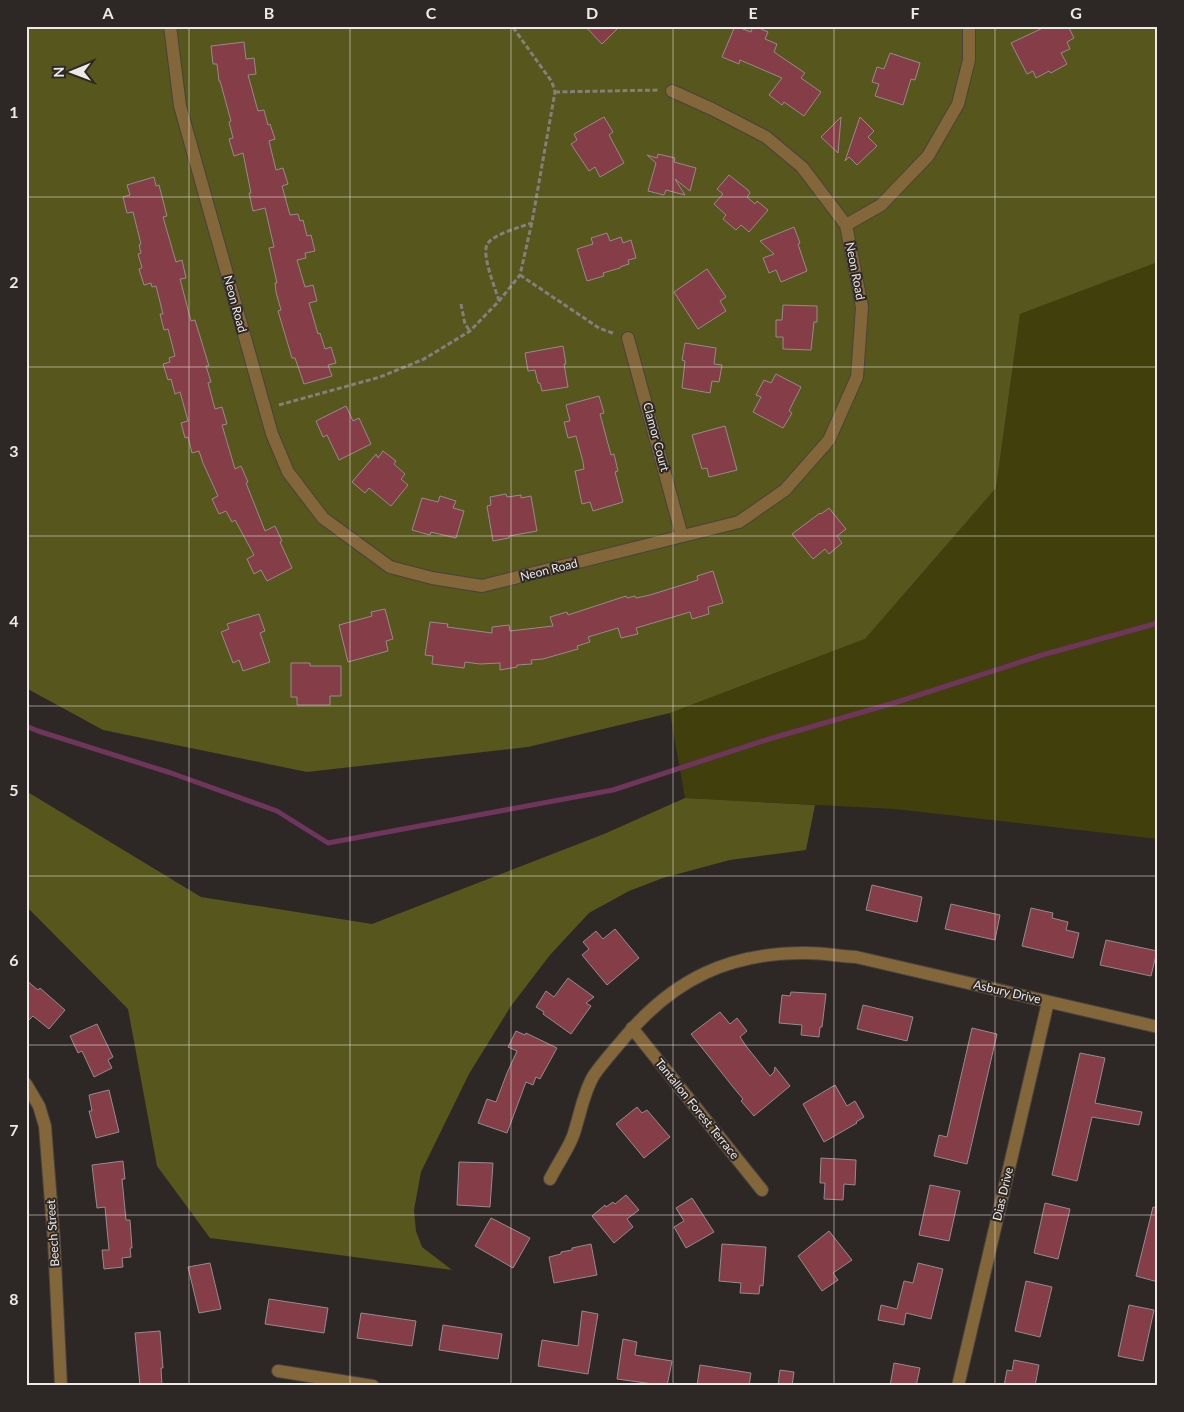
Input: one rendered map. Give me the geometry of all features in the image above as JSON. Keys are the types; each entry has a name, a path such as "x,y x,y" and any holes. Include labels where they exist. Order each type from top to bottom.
{"street":[{"name":"Neon Road","path":"170,26 180,106 272,434 288,472 323,518 390,567 432,578 482,586 739,522 784,490 829,440 857,377 862,307 846,225 802,167 766,137 672,91"},
{"path":"846,225 881,205 928,156 958,104 969,60 968,26"},
{"name":"Clamor Court","path":"628,338 682,536"},
{"name":"Asbury Drive","path":"550,1179 572,1138 594,1076 632,1028 652,1007 682,984 720,966 762,956 807,952 856,957 1158,1027"},
{"name":"Dias Drive","path":"958,1386 1048,1002"},
{"name":"Tantallon Forest Terrace","path":"632,1028 762,1190"},
{"name":"Beech Street","path":"26,1084 39,1106 45,1126 54,1241 61,1386"},
{"path":"278,1371 373,1386"}],"path":[{"path":"265,410 380,377 424,359 470,331 499,301 520,275 532,222 555,92 552,82 512,26"},
{"path":"555,92 649,89 672,91"},
{"path":"499,301 487,259 486,249 488,243 502,234 532,222"},
{"path":"520,275 599,328 628,338"},
{"path":"461,304 465,324 470,331"}],"shaded area":[{"path":"26,26 1158,26 1158,262 1020,314 996,488 865,639 670,713 528,747 307,772 103,730 26,688"},
{"path":"1158,262 1158,839 895,809 685,798 670,713 865,639 996,488 1020,314"},
{"path":"26,791 201,897 372,924 604,834 685,798 815,805 806,850 730,860 663,878 629,891 589,913 550,955 511,1006 469,1074 421,1172 414,1210 416,1231 422,1247 452,1270 210,1238 157,1166 128,1009 26,906"}],"building":[{"path":"585,26 620,26 602,44"},
{"path":"735,26 751,32 754,26 768,32 765,39 777,44 774,52 805,73 801,78 821,92 804,116 784,102 782,105 769,95 782,78 740,60 739,64 722,57"},
{"path":"1047,26 1068,26 1074,38 1067,42 1070,49 1061,53 1067,64 1051,73 1049,71 1036,78 1033,71 1027,74 1011,43"},
{"path":"244,42 246,59 254,58 256,74 248,75 258,111 264,110 268,125 270,124 275,139 269,141 276,170 283,168 288,184 282,186 290,215 298,214 300,221 303,220 307,236 311,235 315,251 305,253 306,258 297,260 305,287 313,285 317,301 309,303 318,334 320,333 325,349 331,347 336,363 328,365 332,376 304,384 295,358 292,358 278,311 281,310 269,248 274,247 265,208 253,211 243,153 234,156 229,139 233,138 229,122 231,121 219,81 217,64 213,64 211,46"},
{"path":"890,53 920,63 915,80 911,79 903,105 875,96 879,84 872,82 877,67 884,69"},
{"path":"604,117 613,132 609,135 624,163 600,177 595,167 589,171 571,144 577,140 574,134"},
{"path":"841,117 838,153 821,137"},
{"path":"860,117 874,131 868,137 877,146 857,165 849,157 845,161"},
{"path":"658,154 675,158 674,162 696,168 690,191 675,179 685,195 666,190 664,195 648,191 656,163 647,155 657,158"},
{"path":"729,175 748,190 750,193 747,197 755,204 757,201 768,210 749,232 741,225 736,230 723,219 726,215 714,204 723,194 717,189"},
{"path":"154,177 156,186 159,185 167,216 163,217 176,262 182,260 186,278 180,279 191,321 195,320 209,366 206,366 211,382 208,383 215,409 222,407 227,424 222,425 235,469 241,466 265,531 275,526 292,568 267,581 261,570 254,574 247,559 254,555 235,520 232,522 226,511 219,514 212,499 218,496 199,451 192,453 188,437 185,438 181,423 188,421 180,392 175,394 171,379 168,380 163,364 170,362 169,358 175,356 168,329 164,330 160,314 163,314 156,286 152,287 151,283 144,285 139,269 142,268 138,254 141,253 139,245 141,244 133,212 127,213 123,197 130,195 127,185"},
{"path":"794,227 807,271 781,282 776,270 769,273 763,258 774,254 760,241"},
{"path":"607,233 610,241 621,237 623,243 631,240 636,258 628,260 629,264 603,273 604,276 587,281 577,249 593,244 591,238"},
{"path":"707,269 726,297 720,301 726,311 698,329 674,292"},
{"path":"783,305 817,306 817,322 814,322 811,350 783,349 783,337 776,337 776,320 782,320"},
{"path":"685,343 716,348 714,364 722,365 719,382 712,381 710,393 682,388 685,361 682,360"},
{"path":"563,346 568,387 542,391 535,370 528,371 525,353"},
{"path":"776,374 801,387 789,411 792,413 783,428 753,412 761,397 756,395 764,380 771,383"},
{"path":"599,396 604,413 600,414 611,455 614,454 618,471 615,472 623,502 593,511 590,502 582,504 575,471 584,469 583,462 576,436 568,438 564,422 570,421 566,405"},
{"path":"346,406 353,421 359,418 371,444 339,460 327,435 323,437 316,421"},
{"path":"725,426 737,470 709,477 707,468 702,469 692,435"},
{"path":"383,451 396,461 394,464 405,474 401,479 408,485 391,506 369,488 365,493 352,482 376,454 378,458"},
{"path":"506,494 507,497 521,495 521,498 531,496 537,531 493,541 487,506 491,505 490,497"},
{"path":"440,496 456,501 453,508 464,511 456,538 431,532 430,535 412,530 422,498 438,502"},
{"path":"829,508 846,529 837,536 842,543 829,554 825,549 813,559 792,534"},
{"path":"713,571 723,603 708,607 709,614 692,619 690,612 636,628 638,634 621,638 618,628 588,637 590,642 577,646 578,649 543,659 531,660 532,664 517,665 517,667 500,670 500,663 480,664 465,662 464,668 432,664 433,656 425,655 430,622 448,624 447,627 492,633 492,627 509,625 510,631 553,626 550,617 567,612 568,615 626,596 627,598 635,596 636,598 650,595 698,580 697,576"},
{"path":"385,609 393,639 386,641 388,651 348,662 339,625 372,616 371,612"},
{"path":"259,614 265,631 260,633 270,662 243,671 239,660 233,663 221,632 229,629 227,624"},
{"path":"291,663 310,663 310,666 341,666 341,696 330,696 330,705 297,705 297,697 291,697"},
{"path":"872,885 922,897 917,922 866,910"},
{"path":"951,904 1000,915 995,940 945,929"},
{"path":"1031,908 1053,913 1052,918 1068,922 1066,930 1079,933 1073,958 1022,946"},
{"path":"615,929 639,958 607,985 582,955 589,949 583,942 596,931 603,939"},
{"path":"1106,940 1157,951 1151,976 1100,965"},
{"path":"568,978 594,997 586,1003 591,1006 571,1034 536,1007 546,991 554,997"},
{"path":"26,980 38,990 40,988 65,1010 49,1029 33,1016 26,1023"},
{"path":"791,992 826,994 819,1037 801,1035 802,1025 779,1023 782,995 790,996"},
{"path":"863,1005 913,1017 907,1041 857,1029"},
{"path":"720,1012 730,1024 737,1018 747,1031 740,1037 746,1046 770,1076 774,1072 775,1067 790,1086 754,1116 741,1101 743,1099 691,1034"},
{"path":"97,1024 113,1057 108,1060 112,1068 94,1077 82,1051 78,1053 70,1036"},
{"path":"972,1028 997,1034 967,1164 934,1156 939,1135 947,1137"},
{"path":"516,1031 525,1035 526,1033 557,1048 540,1079 536,1077 533,1085 526,1082 507,1133 478,1123 487,1099 496,1102 517,1051 508,1047"},
{"path":"1080,1053 1105,1058 1095,1103 1142,1112 1139,1125 1092,1117 1077,1181 1052,1175"},
{"path":"835,1085 847,1106 855,1101 864,1117 824,1142 803,1104"},
{"path":"109,1090 119,1132 96,1138 89,1111 92,1111 89,1095"},
{"path":"637,1107 642,1113 647,1110 670,1137 644,1158 616,1124"},
{"path":"821,1158 856,1160 855,1185 844,1184 843,1200 824,1199 825,1183 820,1183"},
{"path":"123,1161 125,1179 122,1179 126,1220 130,1220 131,1257 122,1258 123,1267 104,1269 102,1250 109,1250 105,1207 97,1208 92,1165"},
{"path":"459,1162 493,1163 490,1207 457,1205"},
{"path":"930,1185 960,1191 949,1241 919,1235"},
{"path":"626,1195 639,1210 627,1219 633,1227 614,1243 592,1216 605,1205 606,1207 613,1202 615,1204"},
{"path":"692,1198 714,1232 686,1248 674,1227 684,1221 676,1208"},
{"path":"1045,1203 1070,1209 1058,1259 1034,1253"},
{"path":"1153,1207 1158,1208 1158,1282 1136,1276"},
{"path":"491,1218 530,1238 513,1268 475,1246"},
{"path":"829,1231 852,1260 833,1273 838,1280 822,1291 798,1256"},
{"path":"591,1244 597,1275 554,1283 549,1257 572,1250 572,1248"},
{"path":"722,1244 766,1247 763,1286 760,1285 759,1294 740,1293 741,1283 719,1281"},
{"path":"210,1263 221,1309 199,1313 188,1267"},
{"path":"918,1263 943,1269 931,1319 906,1313 904,1325 878,1320 881,1305 897,1309 904,1281 913,1283"},
{"path":"1026,1281 1052,1287 1040,1337 1015,1331"},
{"path":"269,1299 328,1308 324,1333 265,1324"},
{"path":"1129,1305 1154,1310 1143,1361 1118,1356"},
{"path":"582,1311 598,1314 588,1374 538,1366 542,1340 578,1346"},
{"path":"361,1313 416,1321 412,1346 357,1338"},
{"path":"443,1325 502,1334 498,1359 439,1350"},
{"path":"160,1331 163,1368 161,1368 162,1386 140,1386 135,1333"},
{"path":"623,1339 637,1342 635,1355 672,1361 667,1386 617,1379"},
{"path":"1014,1360 1039,1365 1035,1386 1004,1386 1007,1370 1012,1371"},
{"path":"894,1363 920,1368 916,1386 890,1386"},
{"path":"700,1365 751,1373 749,1386 697,1386"},
{"path":"780,1370 794,1372 792,1386 778,1386"}],"waterway":[{"path":"26,726 171,773 277,811 328,843 613,790 769,739 894,703 1042,655 1158,623"}]}
